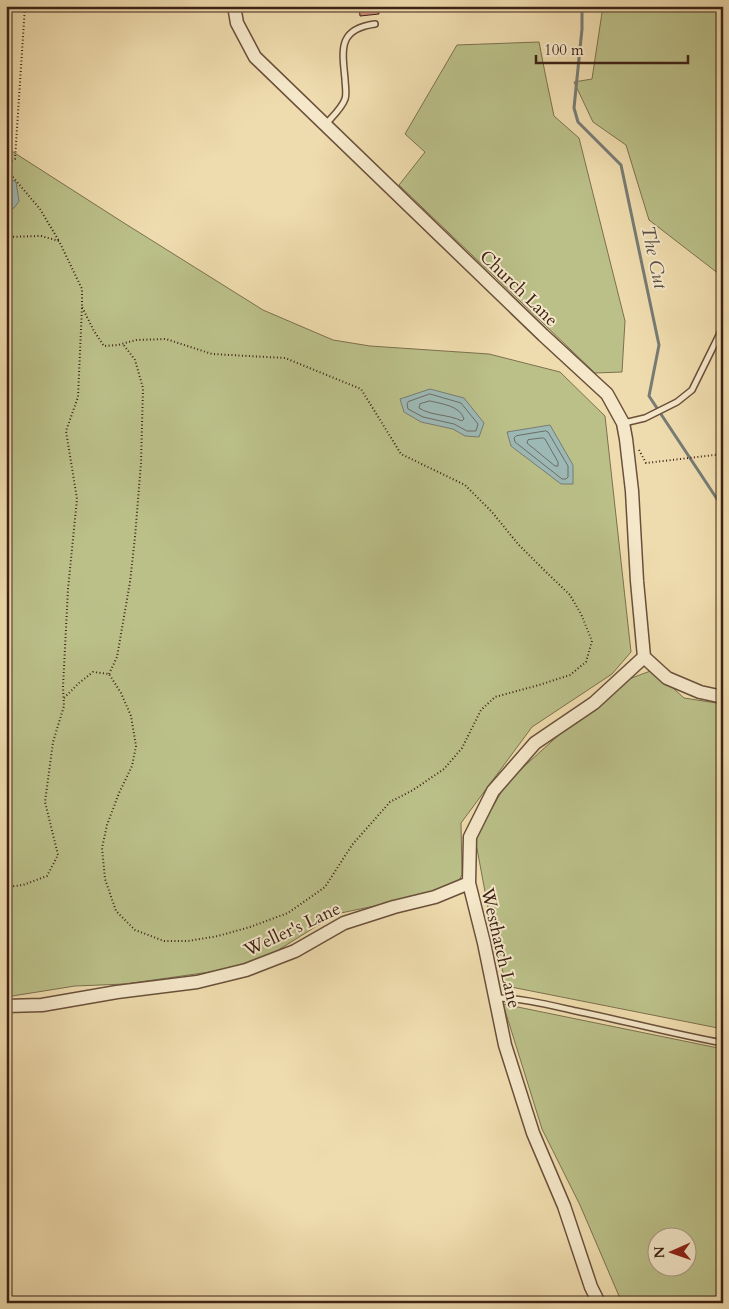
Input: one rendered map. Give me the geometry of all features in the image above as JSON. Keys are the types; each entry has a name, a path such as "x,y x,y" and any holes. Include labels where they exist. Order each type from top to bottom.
{"street":[{"name":"Church Lane","path":"234,6 237,23 255,57 543,335 607,394 623,423 626,439 632,491 637,581 644,657"},
{"path":"644,657 667,678 700,692 723,697"},
{"name":"Westhatch Lane","path":"599,1303 590,1287 564,1206 533,1132 505,1045 469,883 470,837 493,791 535,743 594,703 644,657"},
{"name":"Weller's Lane","path":"6,1006 42,1004 198,982 246,970 295,951 344,923 435,897 469,883"}],"lane":[{"path":"325,124 340,108 345,99 342,50 347,38 354,30 362,26 375,24"},
{"path":"623,423 645,418 677,402 692,390 723,327"},
{"path":"495,998 511,998 564,1008 723,1043"}],"path":[{"path":"6,165 15,159 25,6"},
{"path":"6,169 40,210 59,241 82,289 78,397 66,431 77,499 68,589 64,706 53,742 46,802 58,855 47,876 23,885 6,887"},
{"path":"6,237 41,236 59,241"},
{"path":"82,307 104,346 123,344 136,340 166,339 212,354 285,358 361,389 401,454 465,484 492,512 518,544 570,595 581,614 592,641 586,662 570,675 495,697 481,710 462,748 444,769 390,802 352,845 325,887 288,913 218,936 188,941 164,941 135,930 116,911 105,879 102,848 107,825 132,766 136,746 131,716 121,693 109,674"},
{"path":"109,674 117,656 130,582 136,537 141,463 143,388 135,360 123,344"},
{"path":"626,439 632,438 646,462 723,454"},
{"path":"718,455 723,465"},
{"path":"64,698 93,672 109,674"}],"green space":[{"path":"603,6 723,6 723,267 719,274 649,220 626,145 593,122 574,82 592,79"},
{"path":"539,42 554,116 579,138 625,321 622,372 595,373 399,185 425,152 405,134 457,45"},
{"path":"6,150 10,150 263,310 333,340 370,346 489,354 560,372 605,416 631,652 612,674 532,727 461,823 462,875 455,887 336,914 267,957 217,971 125,984 75,986 6,997"},
{"path":"653,670 684,698 723,704 723,1029 506,986 489,913 475,838 507,782 562,732 629,679"},
{"path":"503,1004 723,1049 723,1303 622,1303 580,1205 542,1129"}],"water":[{"path":"6,177 16,182 19,201 14,208 6,210"},
{"path":"430,389 464,398 484,423 479,437 465,436 453,429 421,422 404,412 400,399"},
{"path":"550,425 573,465 573,484 561,484 511,446 507,432"}],"building":[{"path":"359,6 378,6 379,14 360,16"}],"waterway":[{"name":"The Cut","path":"582,6 582,29 574,108 578,122 621,165 659,345 649,396 723,508"}]}
